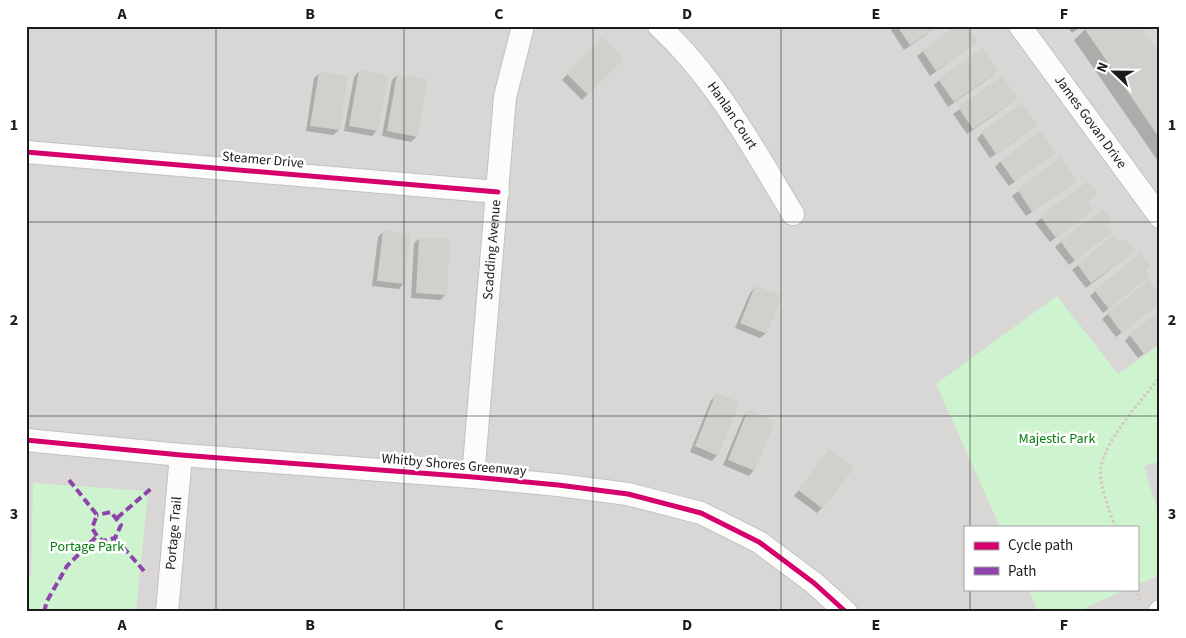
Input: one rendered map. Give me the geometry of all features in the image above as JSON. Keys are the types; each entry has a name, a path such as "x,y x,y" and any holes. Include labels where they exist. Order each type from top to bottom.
{"street":[{"name":"Scadding Avenue","path":"473,477 505,97 523,26"},
{"name":"Hanlan Court","path":"659,26 672,38 719,94 793,214"},
{"name":"James Govan Drive","path":"1020,26 1160,216"},
{"name":"Steamer Drive","path":"26,152 498,192"},
{"name":"Whitby Shores Greenway","path":"26,440 181,455 473,477 628,494 701,513 759,542 814,583 846,612"},
{"name":"Portage Trail","path":"167,612 181,455"}],"path":[{"path":"1115,526 1105,498 1101,468 1111,441 1160,377"},
{"path":"1137,590 1153,609"}],"shaded area":[{"path":"26,26 1160,26 1160,612 26,612"}],"green space":[{"name":"Majestic Park","path":"1057,296 1118,374 1160,344 1160,461 1144,466 1160,519 1160,575 1138,585 1138,526 1000,526 936,384"},
{"name":"Portage Park","path":"33,483 148,491 136,612 26,612 26,577 31,577"},
{"path":"1028,590 1125,590 1076,612 1038,612"}],"building":[{"path":"897,26 938,26 910,45"},
{"path":"955,26 967,26 978,42 936,71 922,50"},
{"path":"1087,26 1140,26 1160,54 1160,139 1084,28"},
{"path":"602,37 624,59 588,95 567,74"},
{"path":"983,48 999,71 954,102 938,79"},
{"path":"359,70 388,75 378,131 349,126"},
{"path":"319,72 348,76 340,130 310,126"},
{"path":"397,74 428,79 418,137 387,131"},
{"path":"1002,76 1018,98 973,129 958,107"},
{"path":"1022,103 1038,125 996,154 981,132"},
{"path":"1041,131 1056,153 1015,182 1000,161"},
{"path":"1061,157 1077,180 1032,212 1017,189"},
{"path":"1088,181 1098,194 1088,202 1094,210 1056,238 1040,216"},
{"path":"1103,209 1113,221 1107,226 1112,232 1075,261 1060,241"},
{"path":"383,230 411,234 405,284 377,281"},
{"path":"1114,235 1119,242 1125,238 1134,251 1091,283 1077,264"},
{"path":"419,237 450,239 447,295 416,293"},
{"path":"1141,253 1150,265 1145,270 1150,276 1109,309 1094,290"},
{"path":"1149,280 1160,294 1160,304 1122,333 1107,313"},
{"path":"755,286 782,296 767,334 740,323"},
{"path":"1160,311 1160,342 1144,354 1129,334"},
{"path":"716,393 740,402 718,456 695,446"},
{"path":"748,410 775,421 755,471 728,460"},
{"path":"829,449 854,468 823,509 798,490"}],"marked path":[{"path":"69,480 97,515 92,528 97,536 103,541 115,538 121,525 111,512 97,515"},
{"path":"117,518 153,487"},
{"path":"44,612 47,601 67,566 97,536"},
{"path":"115,538 144,571"}],"cycle path":[{"path":"26,152 498,192"},
{"path":"26,440 181,455 473,477 628,494 701,513 759,542 814,583 846,612"}]}
